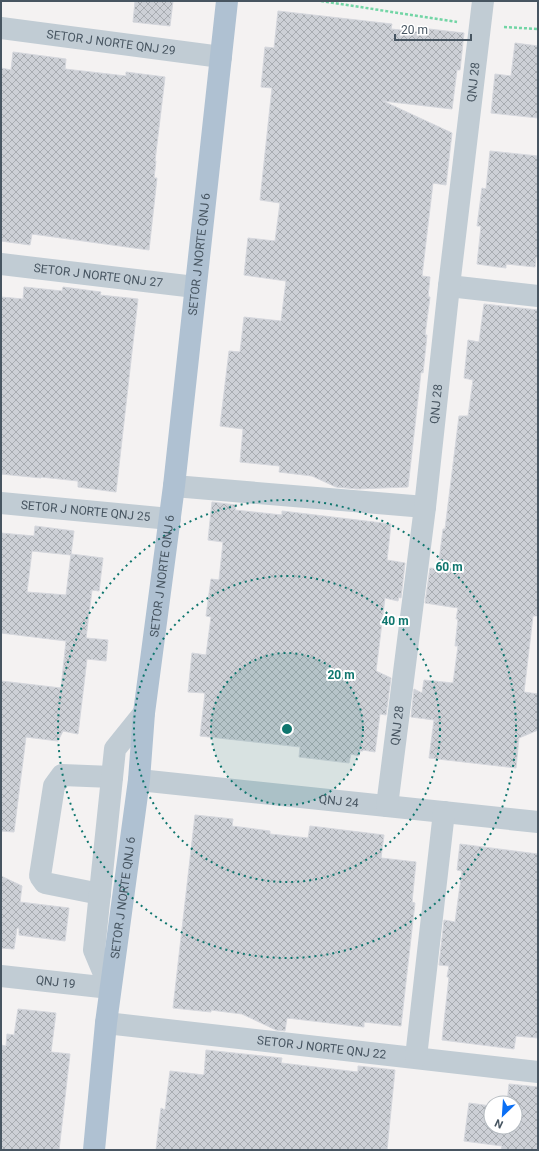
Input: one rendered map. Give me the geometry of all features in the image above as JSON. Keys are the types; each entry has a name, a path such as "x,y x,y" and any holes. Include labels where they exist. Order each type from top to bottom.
{"main road":[{"name":"SETOR J NORTE QNJ 6","path":"94,1150 110,988 139,780 144,713 174,486 227,1"}],"street":[{"name":"QNJ 28","path":"387,806 425,507 449,286 483,1"},
{"name":"SETOR J NORTE QNJ 29","path":"1,28 221,57"},
{"name":"SETOR J NORTE QNJ 27","path":"1,264 195,287"},
{"path":"449,286 535,295"},
{"path":"174,486 425,507"},
{"name":"SETOR J NORTE QNJ 25","path":"1,503 170,519"},
{"path":"110,988 94,950 115,749 144,713"},
{"path":"100,894 45,883 40,876 54,786 62,775 112,777"},
{"name":"QNJ 24","path":"139,780 538,822"},
{"path":"416,1057 444,812"},
{"name":"QNJ 19","path":"1,976 110,988"},
{"name":"SETOR J NORTE QNJ 22","path":"106,1023 538,1072"}],"path":[{"path":"321,1 480,25 538,29"}],"building":[{"path":"135,1 173,1 170,26 133,22"},
{"path":"278,11 392,24 391,29 429,33 429,29 464,33 460,70 457,70 452,109 383,101 452,133 446,185 433,183 422,276 430,277 428,297 430,297 425,335 427,335 423,373 421,372 408,487 357,489 336,487 312,476 279,472 280,466 240,462 243,429 220,426 229,351 240,352 244,317 281,321 286,281 244,275 248,238 275,241 280,203 260,200 272,88 261,87 265,47 274,48"},
{"path":"515,43 538,46 538,118 491,113 495,74 511,76"},
{"path":"13,52 66,59 65,69 126,76 126,72 165,77 155,161 154,178 157,178 149,250 32,234 30,245 1,241 1,68 11,70"},
{"path":"490,151 538,156 538,258 536,257 535,267 506,264 506,268 477,264 481,226 477,226 482,188 486,189"},
{"path":"24,287 62,291 63,287 101,292 100,295 138,299 116,492 78,487 78,481 1,474 1,297 23,299"},
{"path":"484,304 538,310 538,616 533,616 524,692 538,694 538,730 519,738 516,768 429,758 434,720 411,717 414,689 422,693 424,680 453,683 458,646 455,646 458,608 425,603 430,568 438,569 443,529 445,529 459,416 468,416 473,380 464,378 468,340 479,342"},
{"path":"212,502 236,505 235,510 282,515 282,511 391,524 387,560 405,563 401,598 399,597 398,601 385,598 376,671 391,678 386,715 380,714 375,752 363,750 360,751 359,756 351,754 349,763 299,757 300,747 200,736 205,693 188,692 192,653 206,655 211,617 206,616 211,579 219,580 223,542 208,540"},
{"path":"35,526 74,531 71,554 103,558 99,591 92,590 86,638 108,640 106,661 87,659 78,734 63,731 58,741 26,737 14,832 1,831 1,681 61,688 66,641 1,633 1,533 34,536","holes":["32,551 71,555 66,595 27,592"]},
{"path":"195,815 233,819 232,826 270,831 270,834 308,838 310,826 384,835 381,858 416,862 412,902 415,903 401,1026 364,1022 364,1027 287,1018 285,1031 276,1030 242,1014 211,1010 211,1012 173,1008"},
{"path":"460,844 538,854 538,1038 516,1036 514,1049 442,1040 449,966 439,965 444,920 455,922 462,871 457,870"},
{"path":"1,876 22,886 20,902 69,908 65,941 19,935 19,928 17,928 14,949 1,948"},
{"path":"18,1009 56,1013 51,1052 70,1054 59,1150 1,1150 1,1045 6,1046 7,1034 14,1035"},
{"path":"206,1050 282,1058 281,1063 358,1072 358,1066 395,1070 387,1150 156,1150 161,1108 165,1110 170,1071 204,1075"},
{"path":"509,1084 538,1087 538,1150 501,1150 502,1146 464,1141 469,1103 483,1105 483,1135 523,1135 523,1095 508,1095"}]}
